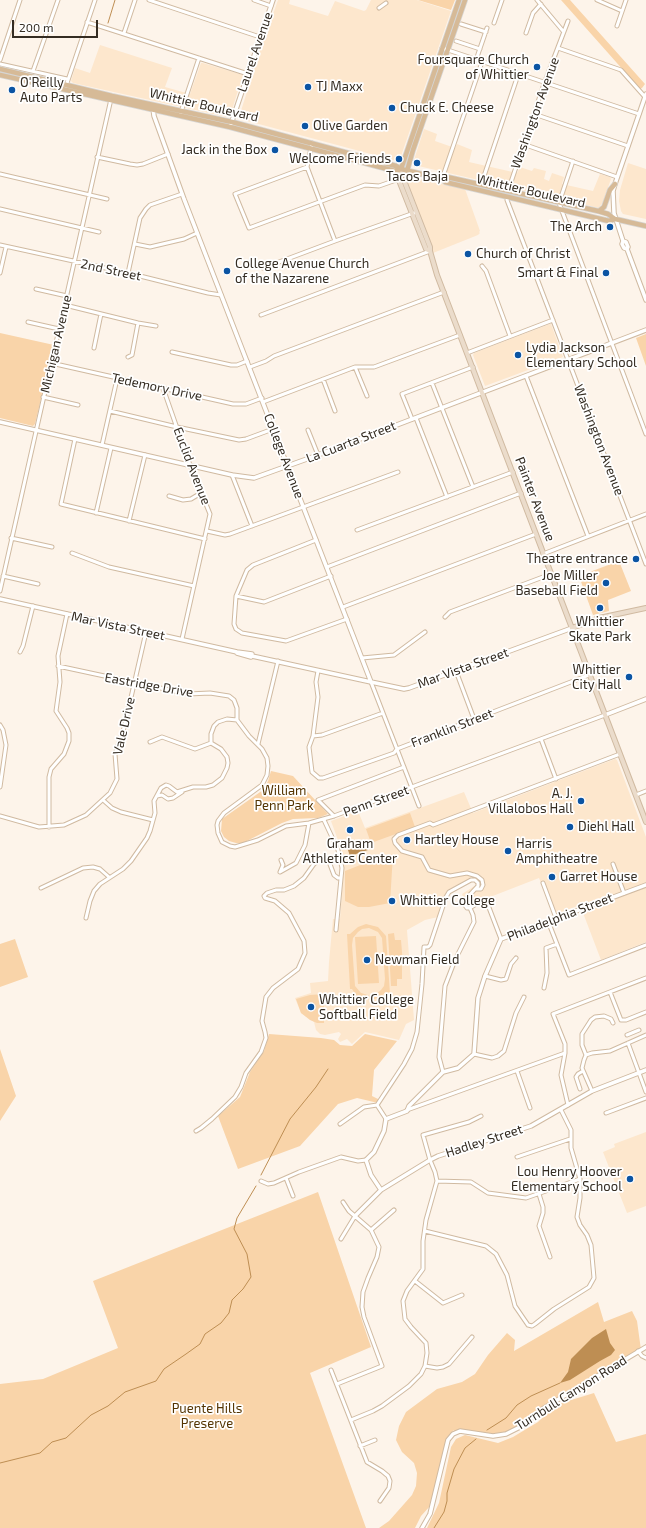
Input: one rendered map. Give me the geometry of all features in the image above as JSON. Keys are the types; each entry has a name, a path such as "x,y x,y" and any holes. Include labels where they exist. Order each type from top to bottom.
{"main road":[{"name":"Painter Avenue","path":"459,0 437,80 411,156 407,171 406,183 460,335 646,822"},
{"name":"Painter Avenue","path":"430,251 426,249 399,179 401,169 438,63 465,0"},
{"path":"437,80 438,63"},
{"name":"Whittier Boulevard","path":"0,69 65,87 181,113 396,166 407,171 442,179 445,182 598,211 608,214 615,219 646,226"},
{"name":"Whittier Boulevard","path":"0,75 65,87"},
{"name":"Whittier Boulevard","path":"442,179 447,177 481,185 508,194 609,221 615,219"},
{"path":"598,211 604,207 610,190 615,184"},
{"name":"Mar Vista Street","path":"572,628 599,618 646,608"}],"street":[{"path":"0,60 20,0"},
{"path":"33,71 58,0"},
{"path":"65,87 95,0"},
{"path":"124,33 135,0"},
{"path":"150,0 260,37"},
{"path":"254,0 271,6"},
{"name":"Laurel Avenue","path":"231,125 273,0"},
{"path":"494,23 502,0"},
{"path":"537,0 563,31"},
{"path":"597,0 622,11"},
{"path":"617,26 626,0"},
{"path":"379,8 386,4"},
{"path":"526,33 533,13 541,4"},
{"name":"Washington Avenue","path":"568,21 563,31 523,144 507,200 646,564"},
{"path":"87,22 248,74"},
{"path":"461,24 486,32"},
{"path":"476,60 487,28"},
{"path":"456,41 480,49"},
{"path":"558,48 622,70 646,96 615,184 613,206 615,219 623,241 626,242 628,247 627,249 646,300"},
{"path":"445,49 544,84 639,114"},
{"path":"181,113 199,58"},
{"path":"442,179 482,62"},
{"path":"0,64 68,79"},
{"path":"481,185 518,74"},
{"name":"Michigan Avenue","path":"0,591 75,262 97,157 112,98"},
{"name":"College Avenue","path":"153,107 168,154 197,234 263,400 419,806"},
{"path":"534,114 628,146"},
{"path":"523,144 618,176"},
{"path":"312,146 307,167 335,241"},
{"path":"97,157 137,165 168,154"},
{"path":"573,161 559,203 646,434"},
{"path":"307,167 236,194 249,228 365,185 379,186 399,179"},
{"path":"0,174 108,198"},
{"path":"128,273 140,218 146,209 150,205 182,194"},
{"path":"0,209 99,232"},
{"path":"263,268 417,212"},
{"path":"135,244 150,247 184,239 197,234"},
{"name":"2nd Street","path":"0,245 221,295"},
{"path":"0,273 6,247"},
{"path":"261,315 430,251"},
{"path":"482,266 486,270 510,336"},
{"path":"36,289 67,296"},
{"path":"250,367 266,361 274,356 444,292"},
{"path":"65,306 156,326"},
{"path":"94,348 101,314"},
{"path":"467,353 554,320"},
{"path":"28,322 59,329"},
{"path":"128,357 132,355 138,323"},
{"name":"La Cuarta Street","path":"0,422 232,475 254,478 483,393 646,330"},
{"name":"Tedemory Drive","path":"51,364 239,405 263,400 355,367 374,367 460,335"},
{"path":"172,352 231,365 237,365 247,361"},
{"path":"355,367 367,396"},
{"path":"447,497 402,394 473,367"},
{"path":"526,376 588,536"},
{"path":"102,445 117,379"},
{"path":"323,379 335,411"},
{"path":"432,383 473,487"},
{"name":"Euclid Avenue","path":"163,388 190,465 210,514 182,639"},
{"path":"43,397 78,405"},
{"path":"110,411 239,440 246,439 273,429"},
{"path":"308,430 318,455"},
{"path":"75,439 61,504 205,540"},
{"path":"96,513 111,448"},
{"path":"129,521 145,455"},
{"path":"207,531 225,535 230,534 398,472"},
{"path":"357,530 512,472"},
{"path":"232,475 252,526"},
{"path":"169,496 183,500 191,499 201,493"},
{"path":"327,567 520,493"},
{"path":"543,554 646,514"},
{"path":"343,607 536,534"},
{"path":"11,538 52,546"},
{"path":"316,540 254,565 247,570 236,596 234,624 236,629 242,633 286,641 347,619"},
{"path":"72,553 109,567 194,586"},
{"path":"445,617 450,612 551,574"},
{"path":"3,576 38,584"},
{"path":"236,596 264,602 331,576"},
{"name":"Mar Vista Street","path":"0,599 182,639 237,652 251,657 278,661 398,688 409,688 572,628"},
{"path":"20,652 23,646 33,606"},
{"path":"49,827 49,776 51,769 64,754 69,741 67,728 56,711 60,682 58,656 67,614"},
{"name":"Vale Drive","path":"0,816 39,827 64,825 80,819 92,811 110,793 115,786 116,779 115,754 124,728 146,632"},
{"path":"362,658 394,655 425,632"},
{"path":"211,743 211,734 214,726 218,722 237,720 249,736 258,744 278,661"},
{"name":"Eastridge Drive","path":"58,666 134,684 188,694 210,693 229,696 234,700 237,708 237,720"},
{"path":"318,671 316,682 318,697 313,736 322,735 383,713"},
{"path":"456,671 474,719"},
{"name":"Franklin Street","path":"313,736 309,747 311,770 315,776 323,778 328,777 394,753 397,749 589,675"},
{"name":"Penn Street","path":"258,744 265,753 268,762 268,771 265,780 259,788 220,817 217,825 222,842 230,846 241,846 258,840 284,827 324,820 646,699"},
{"path":"0,724 5,737 6,745 0,787"},
{"path":"150,742 162,737 195,749 211,743 220,748 227,756 228,763 222,778 214,785 189,788 173,798 168,799 162,795 156,796"},
{"path":"541,739 556,779"},
{"path":"476,889 481,889 483,885 482,880 477,876 467,873 450,876 438,874 429,870 422,857 405,852 399,848 394,839 398,835 430,823 433,825 620,754"},
{"name":"Franklin Street","path":"334,816 318,800 404,767"},
{"path":"86,918 94,890 109,877 123,869 131,861 147,838 155,813 154,801 161,788 166,786 177,792 183,791"},
{"path":"636,795 646,791"},
{"path":"104,800 112,808 121,812 153,820"},
{"path":"324,820 338,850 342,868 336,930"},
{"path":"281,860 283,865 280,872 296,864 305,844 309,823"},
{"path":"196,1131 212,1119 235,1097 241,1087 246,1073 261,1052 266,1038 262,1021 266,997 273,988 298,969 305,953 304,941 289,913 275,901 265,898 264,896 267,892 284,890 294,886 304,878 314,864 324,857 328,859 334,875 341,878"},
{"path":"613,864 624,893"},
{"path":"41,888 83,868 93,866 100,869 109,877"},
{"path":"340,1124 364,1107 377,1105 404,1064 412,1049 417,1032 424,947 428,947 430,945 449,892 472,880 475,880 478,883 478,886 464,901 467,908 470,908 474,922 454,960 445,986 439,1057 443,1072"},
{"path":"543,883 556,918"},
{"name":"Philadelphia Street","path":"474,1054 478,998 485,976 501,939 646,885"},
{"path":"470,908 481,901 488,905 501,939"},
{"path":"548,921 569,975 646,945"},
{"path":"544,988 547,973 546,948 557,944"},
{"path":"485,976 501,980 506,979 511,964 516,958"},
{"path":"568,1105 561,1075 565,1044 553,1014 646,978"},
{"path":"610,992 621,1020 626,1020 646,1012"},
{"path":"407,1111 409,1106 443,1072 458,1068 474,1054 492,1058 498,1056 504,1051 516,1013 524,997"},
{"path":"586,1056 582,1045 582,1034 591,1020 595,1017 604,1016 611,1019 613,1023"},
{"path":"627,1035 639,1030"},
{"path":"633,1033 636,1040"},
{"path":"592,1091 583,1071 582,1065 586,1056 592,1053 610,1051 646,1036"},
{"path":"628,1043 646,1092"},
{"path":"386,1119 565,1053"},
{"path":"517,1070 530,1108"},
{"name":"Hadley Street","path":"342,1239 355,1216 381,1190 430,1160 438,1156 523,1129 561,1110 592,1091 646,1070"},
{"path":"580,1089 576,1077 583,1071"},
{"path":"606,1113 646,1098"},
{"path":"261,1181 271,1184 341,1157 358,1161 366,1160 374,1152 384,1131 386,1119 377,1105"},
{"path":"425,1231 486,1246 496,1254 507,1275 515,1306 528,1326 532,1326 564,1302 583,1292 593,1282 594,1272 590,1241 580,1225 577,1216 580,1198 580,1179 571,1148 569,1124 561,1110"},
{"path":"350,1420 382,1406 409,1386 421,1374 425,1366 427,1353 426,1343 405,1319 403,1301 407,1291 423,1269 423,1241 426,1220 437,1181 423,1135 469,1122 481,1116"},
{"path":"517,1158 570,1139"},
{"path":"366,1160 370,1175 381,1190"},
{"path":"286,1178 293,1196"},
{"path":"437,1181 471,1182 488,1193 526,1198 580,1179"},
{"path":"539,1194 543,1207 540,1226 550,1257"},
{"path":"337,1384 382,1366 366,1323 362,1307 364,1288 377,1258 379,1247 372,1230 349,1211 343,1202"},
{"path":"372,1230 394,1210"},
{"path":"415,1281 443,1303 462,1295"},
{"path":"425,1366 437,1368 449,1364 472,1336"},
{"path":"645,1348 646,1353"},
{"name":"Turnbull Canyon Road","path":"422,1528 430,1514 448,1440 452,1434 460,1430 493,1436 506,1434 522,1426 544,1408 645,1348"},
{"path":"638,1351 646,1358"},
{"path":"331,1370 367,1462 382,1470 388,1476 390,1481 389,1488 380,1501"},
{"path":"360,1446 374,1440"}],"shaded area":[{"path":"278,0 290,0 289,4 328,16 335,1 364,11 371,0 417,0 451,11 400,159 397,161 240,119 239,117 258,57"},
{"path":"100,45 172,68 165,87 190,94 201,63 243,75 230,116 227,117 73,83 71,81 75,68 90,73"},
{"path":"424,129 437,134 435,141 455,148 457,144 472,150 469,162 517,173 520,167 532,171 534,168 546,171 544,179 549,181 552,173 564,177 562,184 593,191 600,174 610,177 611,179 603,202 599,208 414,165 413,163"},
{"path":"628,163 646,169 646,219 623,214 621,211 619,201 620,190"},
{"path":"413,177 465,189 480,233 433,253 408,183 410,178"},
{"name":"Lydia Jackson Elementary School","path":"550,324 563,357 485,386 473,355 474,353"},
{"name":"Whittier College","path":"615,759 617,760 646,837 646,942 601,960 580,905 554,915 539,878 485,899 481,897 468,905 466,904 462,894 476,885 472,877 448,890 440,905 438,917 425,920 407,930 414,1020 406,1024 399,1040 365,1032 352,1044 347,1039 340,1042 338,1039 341,1034 339,1032 325,1035 320,1034 316,1030 314,1022 301,1013 295,998 311,993 310,983 328,981 333,919 340,919 344,863 343,854 331,821 358,811 365,828 464,792 473,813"},
{"path":"364,840 368,850 350,856 347,847"},
{"name":"Lou Henry Hoover Elementary School","path":"646,1132 646,1206 627,1213 603,1152 615,1147 614,1144"},
{"path":"606,1329 610,1343 615,1350 611,1355 570,1380 560,1383 568,1372 571,1359 592,1338"}],"green space":[{"path":"418,0 455,0 451,10"},
{"path":"561,0 570,0 645,84 642,88 640,89"},
{"path":"0,333 54,345 35,424 33,426 0,418"},
{"path":"646,334 646,366 636,338"},
{"path":"619,561 631,591 608,600 609,611 593,615 579,576"},
{"name":"William Penn Park","path":"271,771 293,776 328,814 318,818 293,819 243,843 229,841 224,837 221,831 222,819 263,790"},
{"path":"410,813 415,827 371,843 366,829"},
{"path":"393,854 390,903 369,907 358,907 345,901 345,871 378,858 380,859"},
{"path":"366,924 378,927 386,936 390,994 386,995 386,992 380,997 371,1000 356,995 352,989 350,989 347,934 350,934 358,927","holes":["369,928 378,932 382,938 385,979 384,986 381,990 375,995 371,996 361,993 355,986 352,945 353,938 362,929"]},
{"path":"394,933 395,940 401,940 403,965 402,979 397,979 397,986 391,986 388,934"},
{"name":"Newman Field","path":"376,936 379,983 358,984 355,937"},
{"path":"15,939 28,977 0,987 0,944"},
{"name":"Whittier College Softball Field","path":"323,994 324,1023 317,1023 301,1013 296,999 310,995"},
{"path":"269,1034 321,1038 334,1040 340,1045 352,1046 365,1034 397,1041 374,1070 372,1096 380,1100 378,1103 357,1098 338,1104 300,1146 238,1169 218,1116 240,1097 250,1072 264,1051"},
{"path":"0,1049 16,1096 0,1121"},
{"name":"Puente Hills Preserve","path":"318,1192 371,1347 310,1373 366,1528 0,1528 0,1384 43,1379 118,1348 93,1281"},
{"path":"598,1302 604,1322 632,1311 637,1321 641,1350 548,1404 517,1429 497,1436 467,1431 454,1434 454,1430 447,1438 431,1505 421,1516 415,1528 379,1528 389,1521 412,1495 416,1486 417,1473 414,1463 402,1452 396,1440 399,1426 406,1412 437,1389 462,1382 475,1374 488,1355 507,1333 515,1340 514,1351"},
{"path":"594,1393 616,1442 646,1434 646,1528 427,1528 439,1503 451,1447 456,1439 465,1435 498,1443 513,1437 538,1422 555,1405"}],"waterway":[{"path":"108,23 115,0"},
{"path":"261,1175 290,1119 316,1087 328,1069"},
{"path":"0,1463 40,1453 52,1442 66,1438 91,1415 108,1406 125,1392 156,1381 164,1369 200,1344 205,1334 221,1323 229,1313 232,1300 243,1289 251,1277 247,1254 234,1229 237,1218 256,1186"},
{"path":"487,1430 506,1418 517,1405 531,1396 560,1383"},
{"path":"434,1528 444,1512 447,1501 447,1493 454,1469 465,1448 476,1439"}],"place":[{"name":"Foursquare Church of Whittier","path":"537,67"},
{"name":"TJ Maxx","path":"308,87"},
{"name":"O'Reilly Auto Parts","path":"12,90"},
{"name":"Chuck E. Cheese","path":"392,108"},
{"name":"Olive Garden","path":"305,126"},
{"name":"Jack in the Box","path":"275,150"},
{"name":"Welcome Friends","path":"399,159"},
{"name":"Tacos Baja","path":"417,163"},
{"name":"The Arch","path":"610,227"},
{"name":"Church of Christ","path":"468,254"},
{"name":"College Avenue Church of the Nazarene","path":"227,271"},
{"name":"Smart & Final","path":"606,273"},
{"name":"Lydia Jackson Elementary School","path":"518,355"},
{"name":"Theatre entrance","path":"636,559"},
{"name":"Joe Miller Baseball Field","path":"606,583"},
{"name":"Whittier Skate Park","path":"600,608"},
{"name":"Whittier City Hall","path":"629,677"},
{"name":"A. J. Villalobos Hall","path":"581,801"},
{"name":"Diehl Hall","path":"570,827"},
{"name":"Graham Athletics Center","path":"350,830"},
{"name":"Hartley House","path":"407,840"},
{"name":"Harris Amphitheatre","path":"508,851"},
{"name":"Garret House","path":"552,877"},
{"name":"Whittier College","path":"392,901"},
{"name":"Newman Field","path":"367,960"},
{"name":"Whittier College Softball Field","path":"311,1007"},
{"name":"Lou Henry Hoover Elementary School","path":"630,1179"}]}
